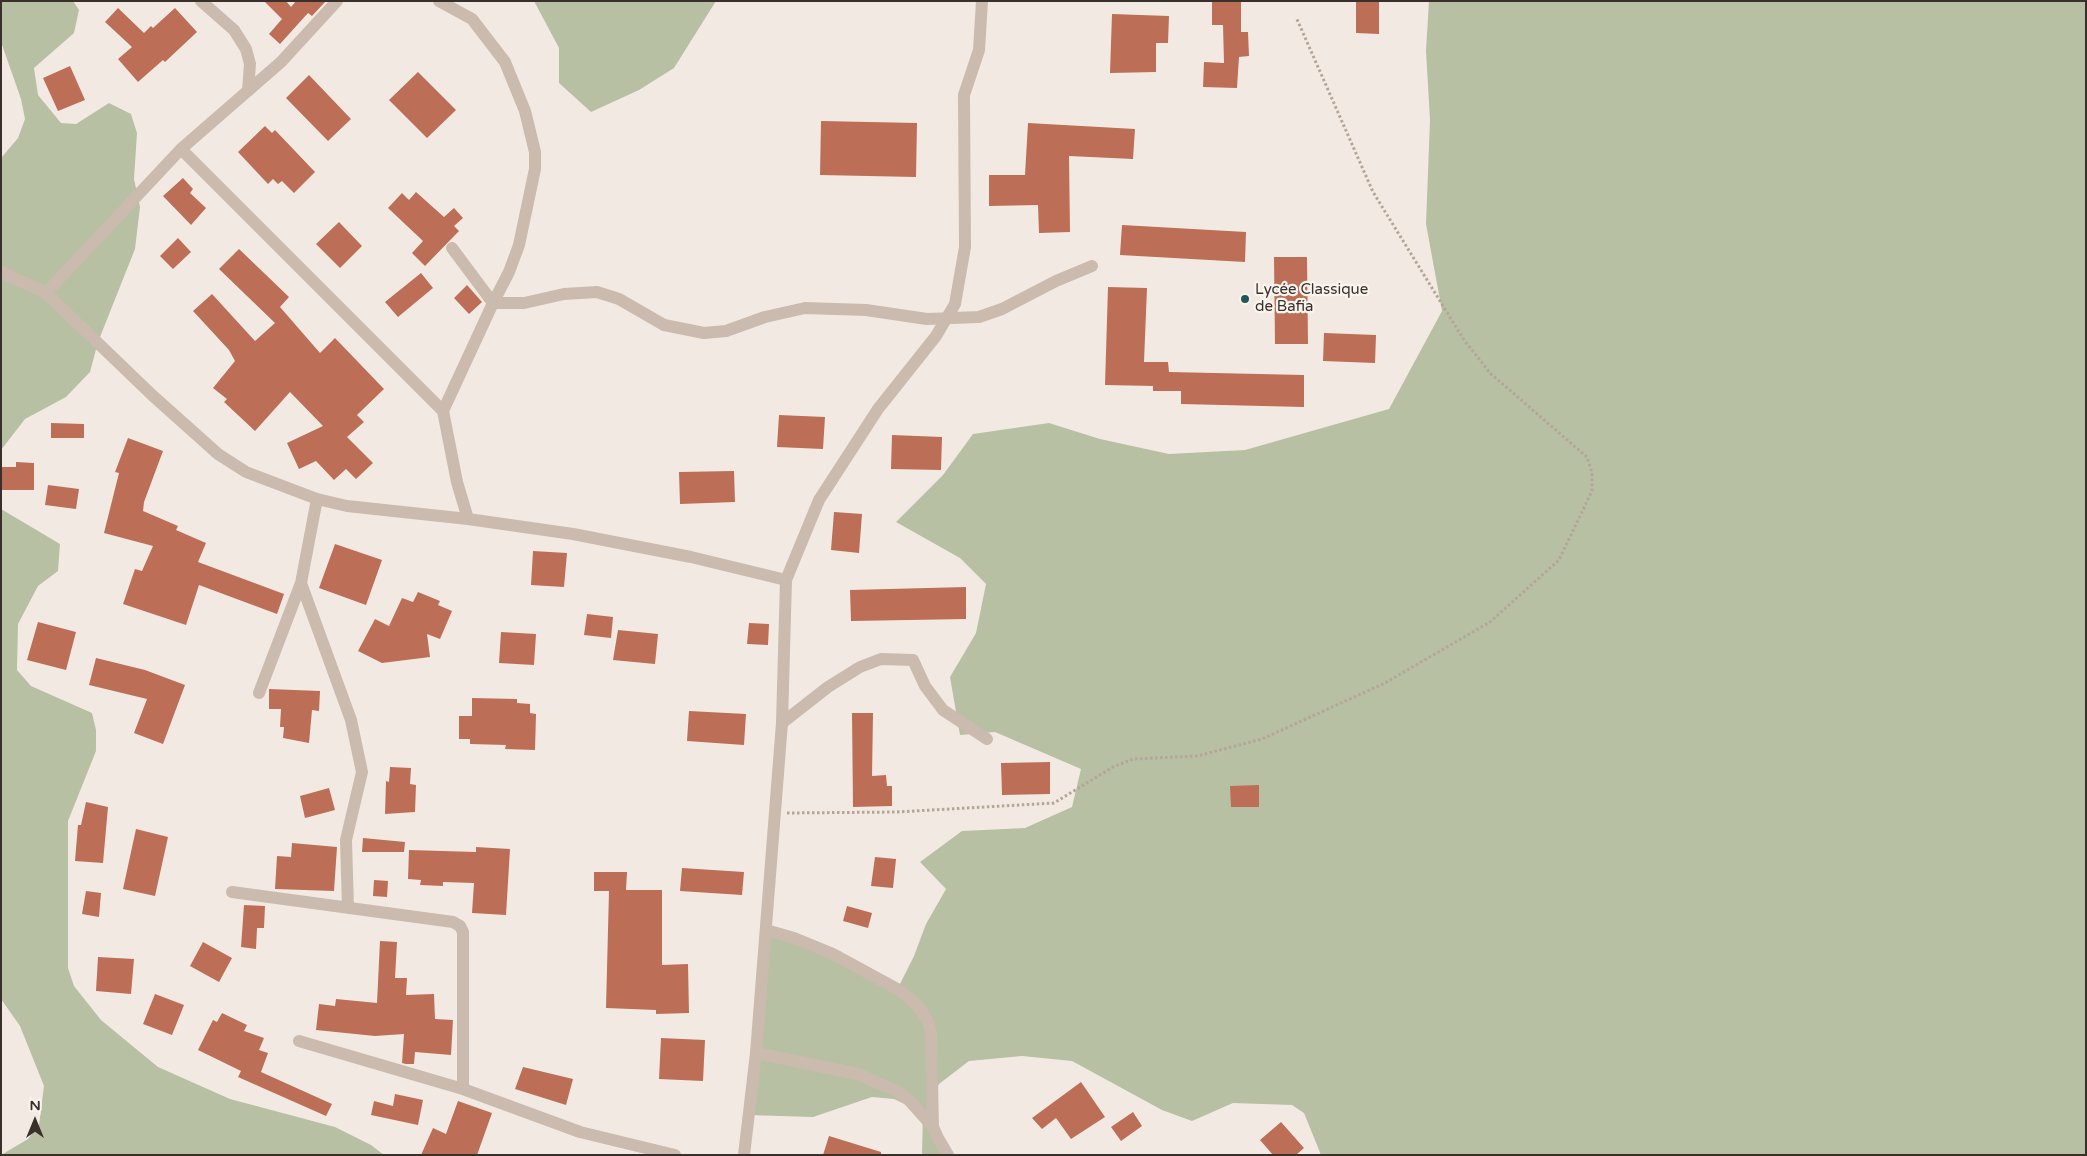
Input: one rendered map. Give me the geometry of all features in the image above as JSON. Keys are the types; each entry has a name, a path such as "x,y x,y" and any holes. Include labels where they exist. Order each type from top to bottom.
{"street":[{"path":"201,1 234,30 246,49 250,64 248,91"},
{"path":"46,293 181,149 281,62 337,1"},
{"path":"439,1 472,19"},
{"path":"443,411 492,303 509,272 519,245 535,169 535,152 525,110 514,79 493,44 458,1"},
{"path":"744,1155 756,1053 782,724 786,580 818,500 883,402 936,336 955,304 966,247 964,96 980,50 982,1"},
{"path":"181,149 443,411 457,482 468,519"},
{"path":"452,248 492,303"},
{"path":"492,303 524,303 564,294 597,292 619,299 664,325 704,333 726,331 764,317 805,308 866,310 946,320 979,317 1002,310 1056,281 1092,266"},
{"path":"1,272 46,293 152,395 218,454 246,472 317,499 347,506 468,519 573,534 691,557 786,580"},
{"path":"259,693 301,583 317,499"},
{"path":"301,583 351,720 362,772 346,840 348,908"},
{"path":"782,724 828,687 860,667 881,659 913,660 926,686 943,710 987,739"},
{"path":"232,892 453,922 460,926 463,932 462,1089"},
{"path":"766,930 794,938 833,954 899,990 917,1005 928,1021 931,1035 933,1127"},
{"path":"299,1041 462,1089 580,1132 675,1155"},
{"path":"756,1053 858,1074 896,1091 907,1098 933,1127 948,1155"}],"path":[{"path":"774,814 897,812 1054,803 1113,767 1133,760 1197,756 1262,739 1385,683 1490,622 1559,560 1592,490 1592,473 1587,457 1490,373 1464,340 1373,192 1296,17"}],"green space":[{"path":"1,1 73,1 79,10 74,33 34,68 38,95 61,123 76,124 109,103 131,114 137,133 134,179 140,207 135,249 98,342 90,372 66,397 25,419 1,450 1,158 18,138 25,119 21,99 1,42"},
{"path":"534,1 716,1 674,68 639,90 591,112 559,83 559,48"},
{"path":"1429,1 2086,1 2086,1155 1321,1155 1304,1113 1292,1105 1233,1103 1192,1121 1162,1110 1072,1061 1022,1056 969,1061 939,1084 934,1095 938,1133 954,1155 922,1155 923,1113 894,1099 872,1097 813,1117 748,1115 764,927 898,988 914,956 926,924 946,889 920,862 962,831 1025,828 1072,807 1081,769 995,732 960,735 950,677 976,633 986,584 960,558 896,522 943,475 973,434 1049,423 1100,439 1169,454 1245,450 1389,409 1442,311 1426,224 1430,120 1426,51"},
{"path":"1,509 60,544 58,571 38,586 18,624 17,670 31,686 92,713 96,730 96,751 68,821 68,968 74,986 101,1020 158,1067 230,1099 335,1127 371,1145 384,1155 1,1155 28,1139 39,1125 44,1086 20,1026 1,999"}],"building":[{"path":"264,1 286,1 291,7 296,1 326,1 312,16 308,13 280,44 269,34 282,19"},
{"path":"1212,1 1241,1 1241,32 1248,32 1249,56 1239,57 1237,88 1203,87 1204,62 1224,63 1223,25 1212,25"},
{"path":"1356,1 1379,1 1379,34 1356,33"},
{"path":"118,8 144,33 151,26 153,28 175,8 197,32 165,62 163,60 138,82 118,59 132,47 105,22"},
{"path":"1112,14 1169,16 1168,43 1156,43 1156,72 1110,73"},
{"path":"70,66 85,100 58,111 43,78"},
{"path":"418,72 456,110 427,138 389,100"},
{"path":"309,75 351,119 328,141 286,98"},
{"path":"821,121 917,123 916,177 820,175"},
{"path":"1028,123 1135,129 1133,159 1069,156 1070,232 1039,233 1038,205 989,206 989,175 1025,175"},
{"path":"265,126 272,133 275,130 315,172 294,193 282,181 278,184 273,179 268,184 238,152"},
{"path":"183,178 193,189 190,193 206,208 191,225 163,196"},
{"path":"416,192 444,217 454,208 463,218 454,226 459,231 425,266 412,253 423,241 388,208 402,193 409,200"},
{"path":"339,222 362,246 340,268 316,244"},
{"path":"1122,225 1246,232 1245,262 1120,255"},
{"path":"178,238 191,252 173,269 160,256"},
{"path":"239,249 289,297 280,307 320,353 335,338 384,389 357,415 364,422 347,437 373,463 356,479 346,469 334,480 316,461 299,469 287,443 323,426 290,392 255,431 224,402 227,399 213,388 235,361 229,350 193,311 212,294 255,341 275,323 219,269"},
{"path":"1274,257 1307,257 1308,344 1275,344"},
{"path":"421,273 433,288 398,317 385,302"},
{"path":"467,285 482,302 469,314 454,298"},
{"path":"1108,287 1147,288 1144,362 1168,362 1169,372 1304,375 1304,407 1181,404 1181,391 1153,391 1153,386 1105,385"},
{"path":"1324,333 1376,335 1375,363 1323,361"},
{"path":"779,415 825,417 823,449 777,447"},
{"path":"51,423 84,424 84,438 51,438"},
{"path":"892,435 942,437 941,470 891,469"},
{"path":"128,438 163,451 144,502 143,511 178,526 176,530 206,543 198,562 284,594 277,614 199,585 186,625 123,604 135,569 142,571 153,546 104,533 119,473 115,472"},
{"path":"16,462 34,463 34,490 1,490 1,467 16,467"},
{"path":"734,471 735,502 680,504 679,472"},
{"path":"48,485 79,489 76,509 45,505"},
{"path":"834,512 862,514 859,553 831,550"},
{"path":"335,544 382,560 366,605 319,588"},
{"path":"533,551 567,553 564,587 531,585"},
{"path":"966,587 966,619 851,621 850,590"},
{"path":"418,592 440,601 438,605 452,611 440,639 427,634 430,657 382,663 358,651 375,619 389,626 402,598 413,602"},
{"path":"587,614 613,617 611,638 584,635"},
{"path":"38,622 76,632 66,670 27,660"},
{"path":"749,623 769,624 768,645 747,644"},
{"path":"618,630 658,634 655,664 613,660"},
{"path":"501,632 536,634 534,665 499,663"},
{"path":"96,658 145,670 185,685 163,744 134,733 147,699 89,685"},
{"path":"269,689 320,691 319,711 312,710 309,743 283,738 284,727 280,727 281,709 269,709"},
{"path":"472,698 517,699 517,703 530,704 530,713 536,714 535,750 505,749 506,745 470,744 470,739 459,739 459,716 472,716"},
{"path":"689,711 746,714 744,745 687,741"},
{"path":"852,713 873,713 872,776 886,775 887,786 892,786 892,806 853,807"},
{"path":"1050,762 1050,794 1002,795 1001,763"},
{"path":"390,767 411,768 410,784 416,785 415,812 385,814 386,781 389,782"},
{"path":"1259,785 1259,807 1231,807 1230,786"},
{"path":"329,788 335,810 305,818 300,796"},
{"path":"86,802 108,807 103,863 75,861 78,825 81,825"},
{"path":"136,829 168,837 155,896 123,889"},
{"path":"363,838 405,842 404,852 362,852"},
{"path":"292,843 337,847 334,891 275,889 277,856 291,857"},
{"path":"476,847 510,849 506,915 472,913 474,883 443,882 443,886 420,885 421,880 408,879 409,850 476,852"},
{"path":"875,857 896,859 893,888 871,886"},
{"path":"682,868 744,872 742,895 680,891"},
{"path":"594,872 627,872 626,890 662,890 662,965 688,964 689,1013 656,1014 656,1010 606,1008 609,891 594,891"},
{"path":"374,880 388,881 387,897 373,896"},
{"path":"86,891 101,893 99,917 82,914"},
{"path":"244,905 265,906 264,928 257,928 256,949 241,947"},
{"path":"847,906 872,913 868,928 843,921"},
{"path":"380,941 397,942 395,978 407,978 406,995 434,994 435,1019 453,1020 451,1055 415,1052 414,1064 406,1064 402,1063 404,1034 375,1036 316,1030 319,1004 335,1006 336,999 377,1003"},
{"path":"203,942 232,958 219,982 190,966"},
{"path":"98,957 134,959 131,994 96,991"},
{"path":"155,994 184,1005 172,1035 143,1024"},
{"path":"222,1013 247,1025 244,1031 264,1038 259,1050 268,1053 261,1072 332,1104 326,1116 238,1077 241,1071 198,1050 213,1020 217,1022"},
{"path":"661,1038 705,1040 703,1081 659,1079"},
{"path":"523,1067 573,1079 566,1105 515,1089"},
{"path":"1081,1082 1105,1117 1071,1139 1056,1118 1042,1129 1032,1118"},
{"path":"395,1094 423,1100 418,1125 371,1115 374,1101 393,1106"},
{"path":"458,1101 492,1113 477,1155 421,1155 433,1128 446,1134"},
{"path":"1133,1112 1142,1126 1121,1141 1111,1127"},
{"path":"1281,1122 1304,1148 1296,1155 1273,1155 1260,1140"},
{"path":"829,1136 881,1152 881,1155 823,1155"}],"place":[{"name":"Lycée Classique de Bafia","path":"1245,299"}]}
